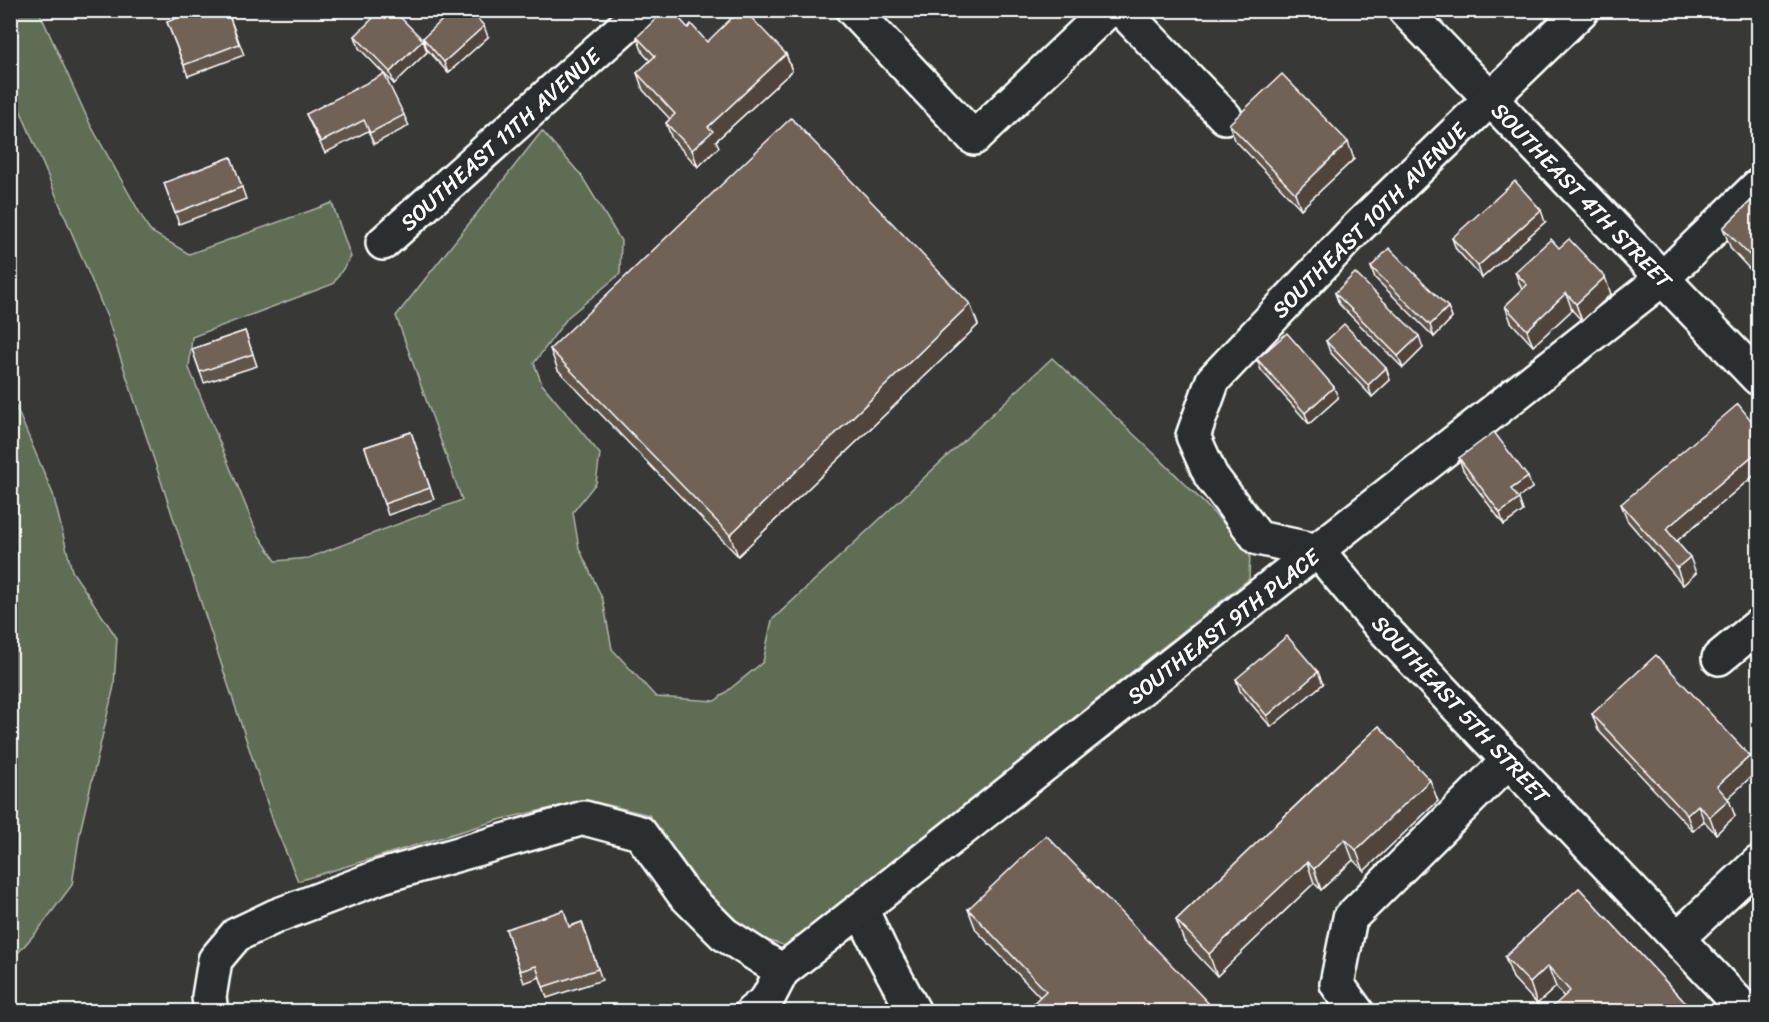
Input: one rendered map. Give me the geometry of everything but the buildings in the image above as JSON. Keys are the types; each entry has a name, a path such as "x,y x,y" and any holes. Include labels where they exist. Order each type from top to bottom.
{"street":[{"name":"SOUTHEAST 11TH AVENUE","path":"384,243 643,10"},
{"path":"853,10 974,138 1108,10"},
{"path":"1122,10 1225,117"},
{"name":"SOUTHEAST 4TH STREET","path":"1405,10 1758,378"},
{"name":"SOUTHEAST 10TH AVENUE","path":"1318,551 1258,538 1211,476 1193,436 1213,380 1358,227 1582,10"},
{"name":"SOUTHEAST 9TH PLACE","path":"782,972 1662,279 1758,186"},
{"name":"SOUTHEAST 5TH STREET","path":"1318,551 1378,623 1747,1011"},
{"path":"1719,658 1758,626"},
{"path":"1357,1011 1337,984 1350,918 1509,760"},
{"path":"211,1011 209,997 215,960 236,935 276,916 382,876 584,818 640,833 683,893 724,934 782,972 767,1000 752,1011"},
{"path":"1678,938 1758,863"},
{"path":"861,909 914,1011"}],"green space":[{"path":"10,11 39,11 90,124 150,231 189,254 332,203 351,257 333,284 192,337 189,368 257,533 276,561 308,558 462,500 396,316 542,131 581,175 621,241 620,274 568,317 534,363 542,384 600,454 596,483 573,512 579,548 603,600 612,649 656,697 715,701 763,662 772,620 1052,358 1178,477 1250,552 1249,579 786,946 751,935 698,882 649,815 588,800 502,819 298,881 274,824 107,317 11,88"},
{"path":"11,395 53,494 72,571 117,638 114,686 80,832 72,885 39,929 11,961"}]}
